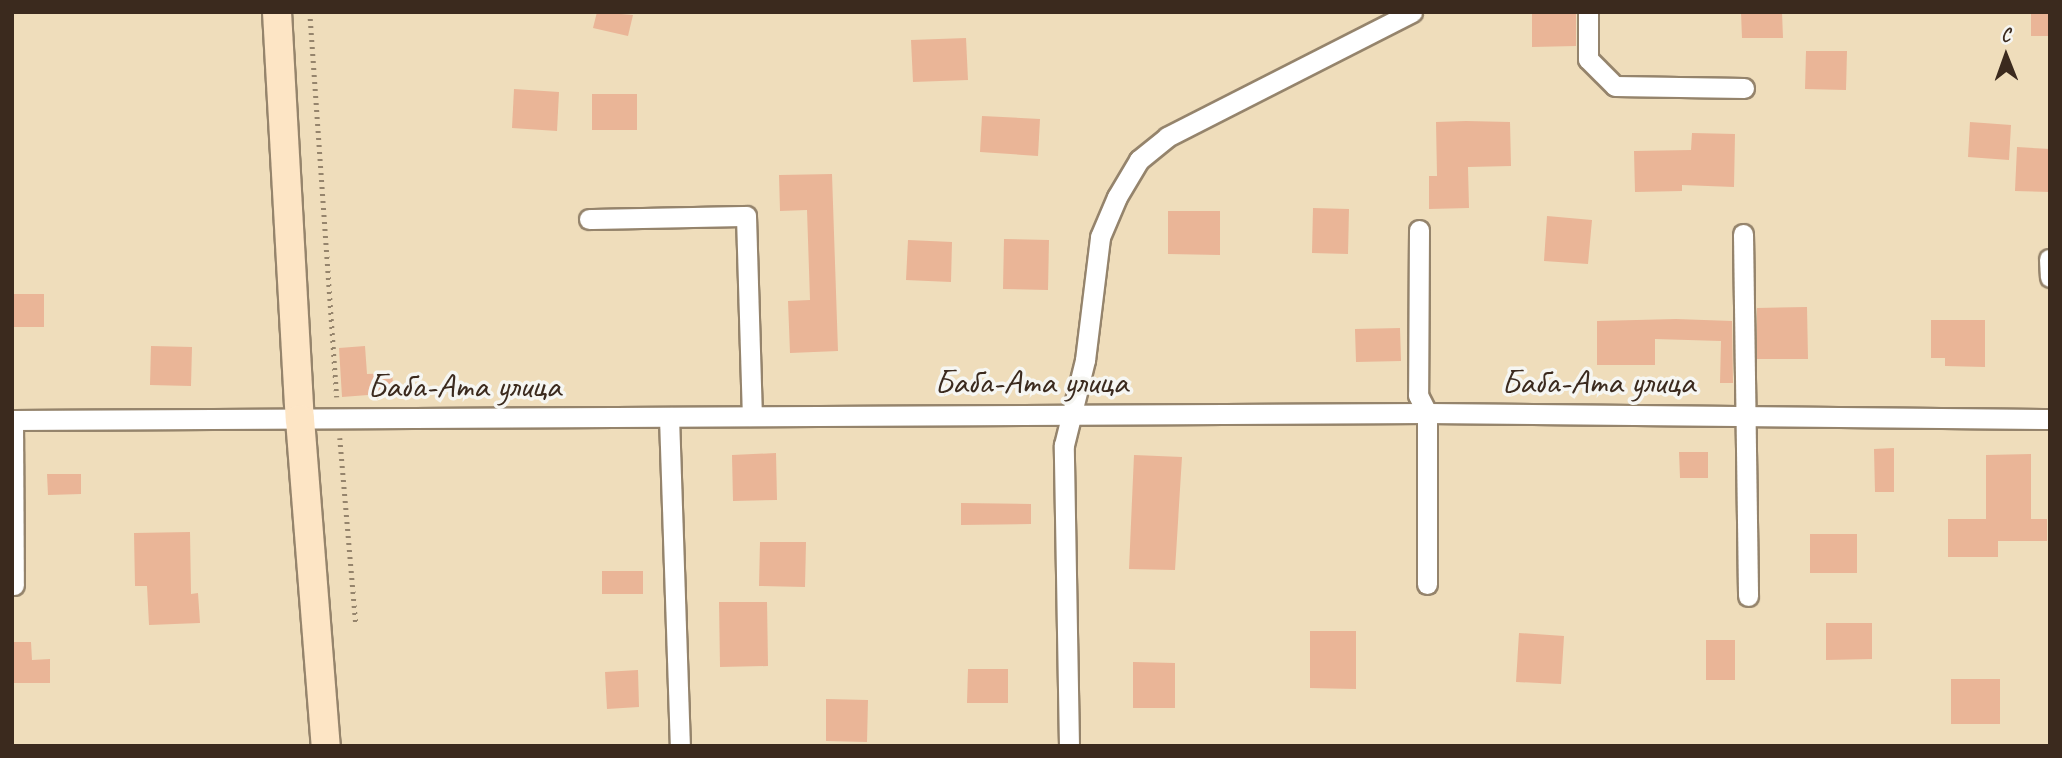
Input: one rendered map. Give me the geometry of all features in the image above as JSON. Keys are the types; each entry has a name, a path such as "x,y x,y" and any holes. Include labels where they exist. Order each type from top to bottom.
{"street":[{"path":"277,12 300,418 326,746"},
{"path":"1069,746 1065,445 1070,413 1085,360 1100,237 1139,160 1167,137 1412,12"},
{"path":"1588,12 1588,59 1615,86 1744,89"},
{"path":"589,219 746,216 752,416"},
{"path":"1419,230 1418,395 1427,413 1427,584"},
{"path":"1743,234 1748,596"},
{"path":"2049,258 2050,277"},
{"name":"Баба-Ата улица","path":"13,419 1070,413 1427,413 2050,419"},
{"path":"669,417 680,746"},
{"path":"13,419 14,585"}],"path":[{"path":"310,12 356,625"}],"building":[{"path":"597,12 633,15 628,36 593,28"},
{"path":"1532,12 1576,12 1576,46 1532,47"},
{"path":"1741,12 1782,12 1783,38 1742,38"},
{"path":"2031,12 2050,12 2050,36 2031,36"},
{"path":"966,38 968,80 913,82 911,40"},
{"path":"1806,51 1847,51 1846,90 1805,89"},
{"path":"514,89 559,92 557,131 512,128"},
{"path":"592,94 637,94 637,130 592,130"},
{"path":"982,116 1040,119 1038,156 980,152"},
{"path":"1436,122 1510,122 1511,166 1468,167 1469,208 1429,209 1429,176 1437,176"},
{"path":"1970,122 2011,125 2009,160 1968,157"},
{"path":"1692,133 1735,134 1734,187 1682,185 1682,191 1635,192 1634,151 1691,150"},
{"path":"2017,147 2050,149 2050,192 2015,191"},
{"path":"832,174 838,351 790,353 788,301 810,300 807,210 780,211 779,175"},
{"path":"1313,208 1349,209 1348,254 1312,253"},
{"path":"1168,211 1220,211 1220,255 1168,254"},
{"path":"1547,216 1592,220 1588,264 1544,261"},
{"path":"1004,239 1049,240 1048,290 1003,289"},
{"path":"908,240 952,242 951,282 906,280"},
{"path":"12,294 44,294 44,327 12,327"},
{"path":"1807,307 1808,359 1757,359 1757,308"},
{"path":"1931,320 1985,320 1985,367 1945,366 1945,358 1931,358"},
{"path":"1597,321 1732,321 1733,383 1720,383 1721,341 1655,339 1655,365 1597,365"},
{"path":"1400,328 1401,361 1356,362 1355,329"},
{"path":"151,346 192,347 191,386 150,385"},
{"path":"365,346 367,374 392,373 394,393 342,397 339,348"},
{"path":"1894,448 1894,492 1875,492 1874,449"},
{"path":"1679,452 1708,452 1708,478 1680,478"},
{"path":"776,453 777,500 733,501 732,455"},
{"path":"2031,454 2031,519 2047,519 2047,541 1998,541 1998,557 1948,557 1948,519 1986,519 1986,455"},
{"path":"1134,455 1182,457 1175,570 1129,569"},
{"path":"47,474 81,474 81,494 48,495"},
{"path":"961,503 1031,504 1031,524 961,525"},
{"path":"190,532 191,594 198,593 200,623 149,625 147,586 135,586 134,533"},
{"path":"1810,534 1857,534 1857,573 1810,573"},
{"path":"760,542 806,542 805,587 759,586"},
{"path":"602,571 643,571 643,594 602,594"},
{"path":"719,602 767,602 768,666 720,667"},
{"path":"1826,623 1872,623 1872,659 1826,660"},
{"path":"1310,631 1356,631 1356,689 1310,688"},
{"path":"1519,633 1564,636 1561,684 1516,682"},
{"path":"1706,640 1735,640 1735,680 1706,680"},
{"path":"12,642 31,642 32,660 50,659 50,683 12,683"},
{"path":"1133,662 1175,663 1175,708 1133,708"},
{"path":"968,669 1008,669 1008,703 967,703"},
{"path":"638,670 639,707 607,709 605,672"},
{"path":"1951,679 2000,679 2000,724 1951,724"},
{"path":"826,699 868,700 867,742 826,741"}]}
